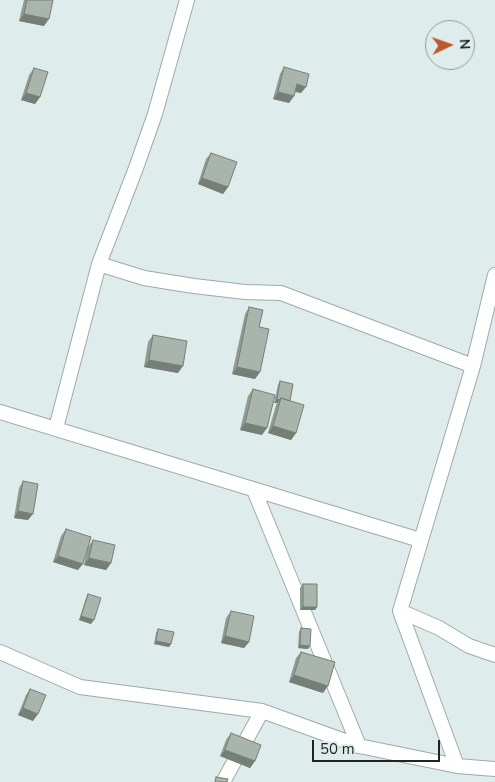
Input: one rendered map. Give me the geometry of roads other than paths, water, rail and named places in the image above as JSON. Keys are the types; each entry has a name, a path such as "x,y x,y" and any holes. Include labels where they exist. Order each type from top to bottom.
{"street":[{"path":"56,428 99,264 136,168 154,114 187,0"},
{"path":"99,264 144,278 194,286 246,292 281,293 473,366"},
{"path":"457,766 400,611 473,366 495,275"},
{"path":"0,412 420,540"},
{"path":"254,490 359,746"},
{"path":"400,611 439,628 469,646 495,655"},
{"path":"0,652 80,687 262,711 359,746 457,766 495,769"},
{"path":"223,782 262,711"}]}
